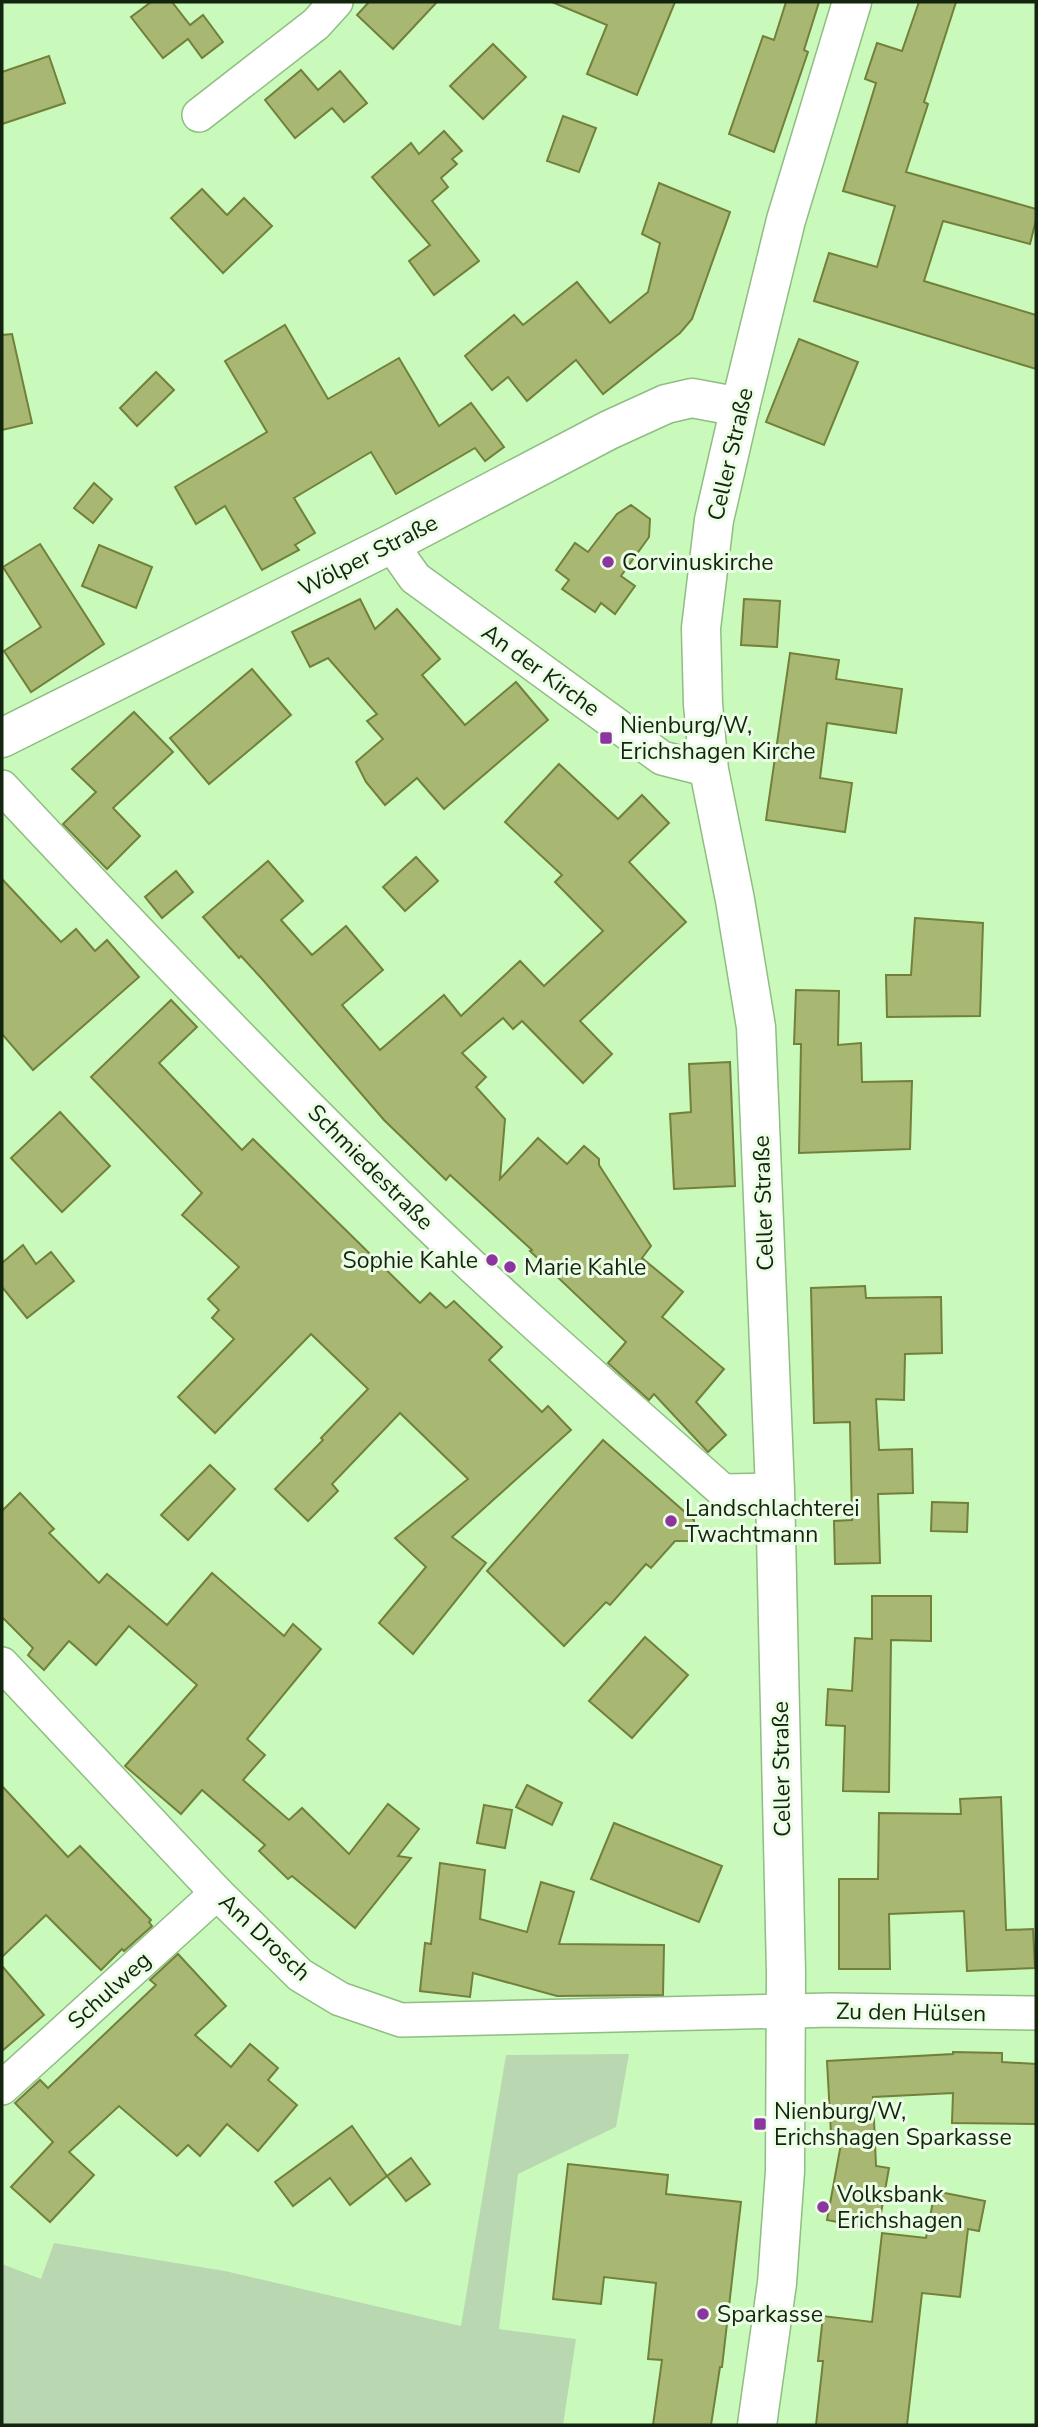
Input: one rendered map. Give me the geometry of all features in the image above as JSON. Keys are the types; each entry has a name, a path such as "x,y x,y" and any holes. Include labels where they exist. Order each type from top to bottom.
{"main road":[{"name":"Celler Straße","path":"758,2425 777,2283 784,2183 786,2011 775,1490 756,1027 735,900 709,770 701,628 714,520 740,407 786,220 852,2"},
{"name":"Wölper Straße","path":"2,738 391,544 609,430 666,404 692,398 740,407"}],"street":[{"path":"199,115 316,24 335,2"},
{"name":"An der Kirche","path":"391,544 415,578 663,758 709,770"},
{"name":"Schmiedestraße","path":"2,787 186,983 415,1212 553,1340 723,1491 775,1490"},
{"name":"Am Drosch","path":"2,1664 217,1893 300,1975 340,1999 401,2020 786,2011"},
{"name":"Schulweg","path":"2,2088 217,1893"},
{"name":"Zu den Hülsen","path":"786,2011 1036,2014"}],"green space":[{"path":"629,2054 616,2127 518,2174 499,2329 576,2339 563,2425 2,2425 2,2264 41,2279 54,2243 225,2271 461,2326 506,2055"}],"building":[{"path":"151,2 172,2 190,25 203,15 223,42 202,58 188,39 163,58 131,17"},
{"path":"369,2 437,2 393,49 357,15"},
{"path":"552,2 675,2 637,95 587,74 607,25"},
{"path":"786,2 819,2 804,50 808,52 774,152 729,134 763,36 774,40"},
{"path":"919,2 956,2 924,102 928,104 906,172 1036,209 1030,244 943,221 924,281 1036,315 1036,369 814,301 829,253 877,267 895,206 843,191 876,83 865,79 877,43 902,51"},
{"path":"493,44 526,77 483,119 450,86"},
{"path":"49,56 65,103 2,124 2,72"},
{"path":"301,70 318,90 340,71 367,103 344,122 332,108 295,138 265,100"},
{"path":"563,116 596,128 579,172 547,161"},
{"path":"444,131 462,151 452,159 457,164 441,178 448,187 432,201 479,261 434,295 409,261 430,245 372,177 411,143 419,154"},
{"path":"659,183 730,212 692,319 680,333 603,394 576,360 527,401 508,377 492,390 465,356 514,315 523,325 577,282 610,323 648,292 660,243 642,234"},
{"path":"202,189 227,215 244,198 272,226 223,273 171,218"},
{"path":"285,325 328,399 399,358 439,426 471,403 504,447 485,461 475,448 396,494 371,452 294,498 315,533 295,545 299,550 262,570 225,506 196,524 175,487 267,432 225,361"},
{"path":"12,334 32,423 2,430 2,335"},
{"path":"799,339 858,362 824,445 766,422"},
{"path":"156,372 174,390 137,426 120,408"},
{"path":"94,483 112,499 93,523 74,508"},
{"path":"631,505 650,519 649,537 621,576 635,586 615,614 601,603 595,612 562,589 569,580 556,570 575,543 588,552 617,514"},
{"path":"40,544 104,644 31,692 4,651 41,627 3,567"},
{"path":"99,545 152,567 136,608 82,586"},
{"path":"360,599 375,629 397,609 440,659 422,675 465,725 516,682 548,720 444,809 417,778 385,805 366,782 356,762 383,739 367,721 377,714 328,658 310,667 292,632"},
{"path":"744,599 780,601 777,647 741,645"},
{"path":"790,653 839,660 836,679 902,689 896,733 827,723 820,778 852,783 845,832 766,820"},
{"path":"252,669 291,715 209,784 170,738"},
{"path":"134,712 173,752 113,808 140,836 107,869 63,824 96,792 72,769"},
{"path":"559,764 618,819 642,795 669,823 629,862 686,922 580,1021 612,1054 583,1083 522,1021 513,1029 503,1018 462,1053 486,1077 476,1087 505,1119 500,1179 538,1138 567,1164 584,1146 599,1159 599,1165 651,1246 642,1258 683,1292 662,1317 724,1369 696,1402 726,1435 708,1452 654,1394 649,1400 608,1363 626,1342 530,1251 532,1250 450,1175 446,1180 384,1120 263,980 241,956 239,958 203,917 268,861 303,901 281,920 312,955 346,926 383,970 342,1005 380,1050 444,995 461,1016 520,961 544,986 603,931 555,882 562,875 505,822"},
{"path":"416,857 438,881 405,911 383,887"},
{"path":"176,871 193,892 162,918 145,897"},
{"path":"2,879 61,942 76,929 95,951 107,940 139,977 33,1070 2,1034"},
{"path":"915,918 983,923 980,1016 887,1017 886,975 911,975"},
{"path":"796,990 839,991 838,1045 861,1043 862,1082 912,1081 910,1149 799,1153 801,1044 794,1044"},
{"path":"171,1000 197,1027 159,1063 242,1150 253,1139 420,1303 430,1293 446,1308 454,1301 502,1347 489,1360 542,1412 548,1406 571,1430 452,1537 486,1563 413,1654 379,1623 426,1567 395,1538 468,1479 400,1413 332,1484 338,1491 308,1521 275,1489 368,1389 311,1334 215,1433 178,1397 234,1339 212,1318 219,1310 208,1299 239,1267 182,1215 202,1193 91,1077"},
{"path":"730,1062 735,1186 674,1189 670,1114 691,1112 689,1064"},
{"path":"60,1112 110,1166 62,1212 11,1158"},
{"path":"23,1245 36,1264 51,1252 74,1281 27,1318 2,1287 2,1263"},
{"path":"865,1286 866,1298 941,1297 942,1353 905,1354 904,1400 876,1399 879,1450 912,1449 913,1493 878,1494 880,1563 835,1564 834,1521 852,1520 850,1422 814,1423 811,1288"},
{"path":"603,1440 694,1520 694,1541 675,1541 651,1568 646,1564 610,1605 606,1602 564,1646 487,1571"},
{"path":"210,1465 235,1489 188,1540 161,1515"},
{"path":"20,1493 54,1529 49,1533 99,1583 107,1574 167,1625 212,1573 284,1636 293,1624 321,1649 247,1739 265,1755 243,1780 289,1820 302,1808 349,1854 388,1804 419,1829 398,1856 411,1858 355,1928 292,1876 288,1879 259,1851 265,1845 202,1790 181,1814 125,1766 197,1685 129,1626 96,1665 69,1641 44,1670 28,1655 33,1648 2,1617 2,1511"},
{"path":"932,1502 968,1503 967,1532 931,1531"},
{"path":"872,1596 931,1596 931,1641 891,1640 889,1792 843,1791 845,1726 826,1725 828,1689 852,1691 855,1638 872,1639"},
{"path":"645,1637 688,1675 632,1738 589,1701"},
{"path":"527,1785 562,1803 552,1825 516,1807"},
{"path":"2,1786 68,1857 80,1846 151,1920 149,1922 152,1926 124,1951 122,1949 101,1970 46,1915 2,1957"},
{"path":"1001,1797 1006,1930 1033,1929 1035,1968 967,1971 964,1911 889,1914 890,1969 839,1969 839,1879 878,1879 879,1813 961,1814 960,1799"},
{"path":"484,1805 512,1810 505,1848 477,1843"},
{"path":"614,1823 722,1866 699,1922 591,1879"},
{"path":"440,1863 485,1870 480,1919 527,1932 541,1882 574,1892 559,1944 664,1945 663,1995 557,1996 473,1973 470,1997 420,1991 425,1943 431,1944"},
{"path":"178,1954 226,2006 195,2035 231,2067 250,2044 278,2068 268,2080 297,2105 258,2151 227,2124 200,2156 188,2145 177,2156 119,2106 69,2152 94,2175 50,2222 11,2187 53,2142 15,2103 40,2080 48,2088 156,1985 150,1980"},
{"path":"2,1966 44,2015 2,2051"},
{"path":"953,2052 1002,2053 1002,2062 1036,2064 1036,2124 952,2123 953,2093 873,2097 876,2166 889,2168 878,2230 827,2220 843,2133 831,2134 827,2061"},
{"path":"352,2126 387,2176 350,2205 330,2178 293,2206 275,2182"},
{"path":"411,2158 430,2184 406,2201 387,2176"},
{"path":"568,2164 668,2175 666,2194 741,2202 722,2367 711,2425 653,2425 662,2360 648,2359 656,2283 604,2277 601,2304 553,2299"},
{"path":"935,2191 985,2201 979,2231 968,2229 960,2297 922,2293 907,2425 816,2425 823,2361 818,2361 823,2316 872,2322 882,2233 926,2238"}],"place":[{"name":"Corvinuskirche","path":"608,562"},
{"name":"Nienburg/W, Erichshagen Kirche","path":"606,738"},
{"name":"Sophie Kahle","path":"492,1260"},
{"name":"Marie Kahle","path":"510,1267"},
{"name":"Landschlachterei Twachtmann","path":"671,1521"},
{"name":"Nienburg/W, Erichshagen Sparkasse","path":"760,2124"},
{"name":"Volksbank Erichshagen","path":"823,2207"},
{"name":"Sparkasse","path":"703,2314"}]}
